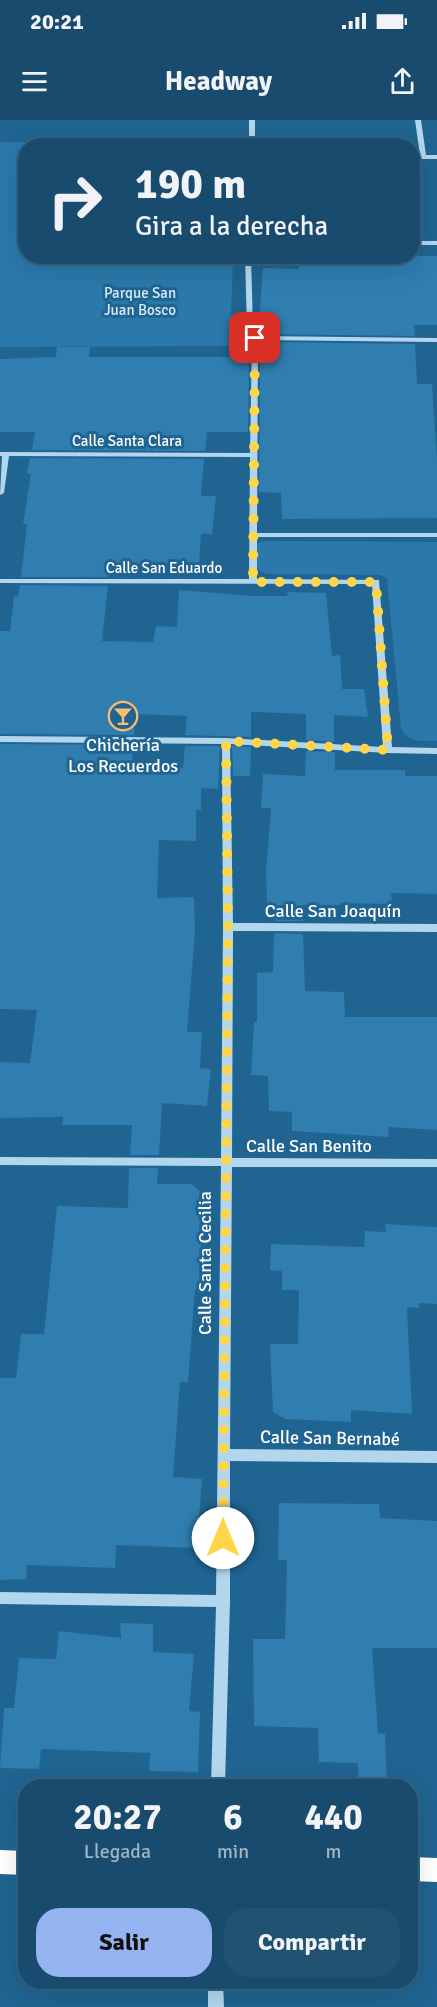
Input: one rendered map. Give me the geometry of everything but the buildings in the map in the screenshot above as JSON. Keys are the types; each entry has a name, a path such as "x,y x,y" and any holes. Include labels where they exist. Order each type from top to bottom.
{"highway":[{"path":"0,1862 18,1863"},
{"path":"418,1869 437,1870"}],"street":[{"path":"252,120 252,138"},
{"path":"418,120 423,157 437,157"},
{"path":"420,243 437,243"},
{"path":"248,264 250,329 255,338 253,582"},
{"path":"255,338 437,340"},
{"path":"0,493 3,454"},
{"name":"Calle Santa Clara","path":"3,454 254,455"},
{"path":"253,535 437,536"},
{"name":"Calle San Eduardo","path":"0,581 376,582 388,750"},
{"path":"0,740 226,741 437,751"},
{"name":"Calle Santa Cecilia","path":"218,1779 223,1601 228,927 226,741"},
{"name":"Calle San Joaquín","path":"228,927 437,928"},
{"name":"Calle San Benito","path":"0,1161 437,1163"},
{"name":"Calle San Bernabé","path":"223,1455 437,1458"},
{"path":"0,1598 223,1601"},
{"path":"216,1989 216,2007"}],"green space":[{"name":"Parque San Juan Bosco","path":"0,142 18,142 18,264 233,264 230,346 0,347"},
{"path":"263,541 437,542 437,741 411,739 401,728 387,578 380,575 267,574 256,569 255,544"}],"place":[{"name":"Chichería Los Recuerdos","path":"123,716"}],"route":[{"path":"223,1538 228,927 226,741 388,750 376,582 253,582 255,338"}]}
